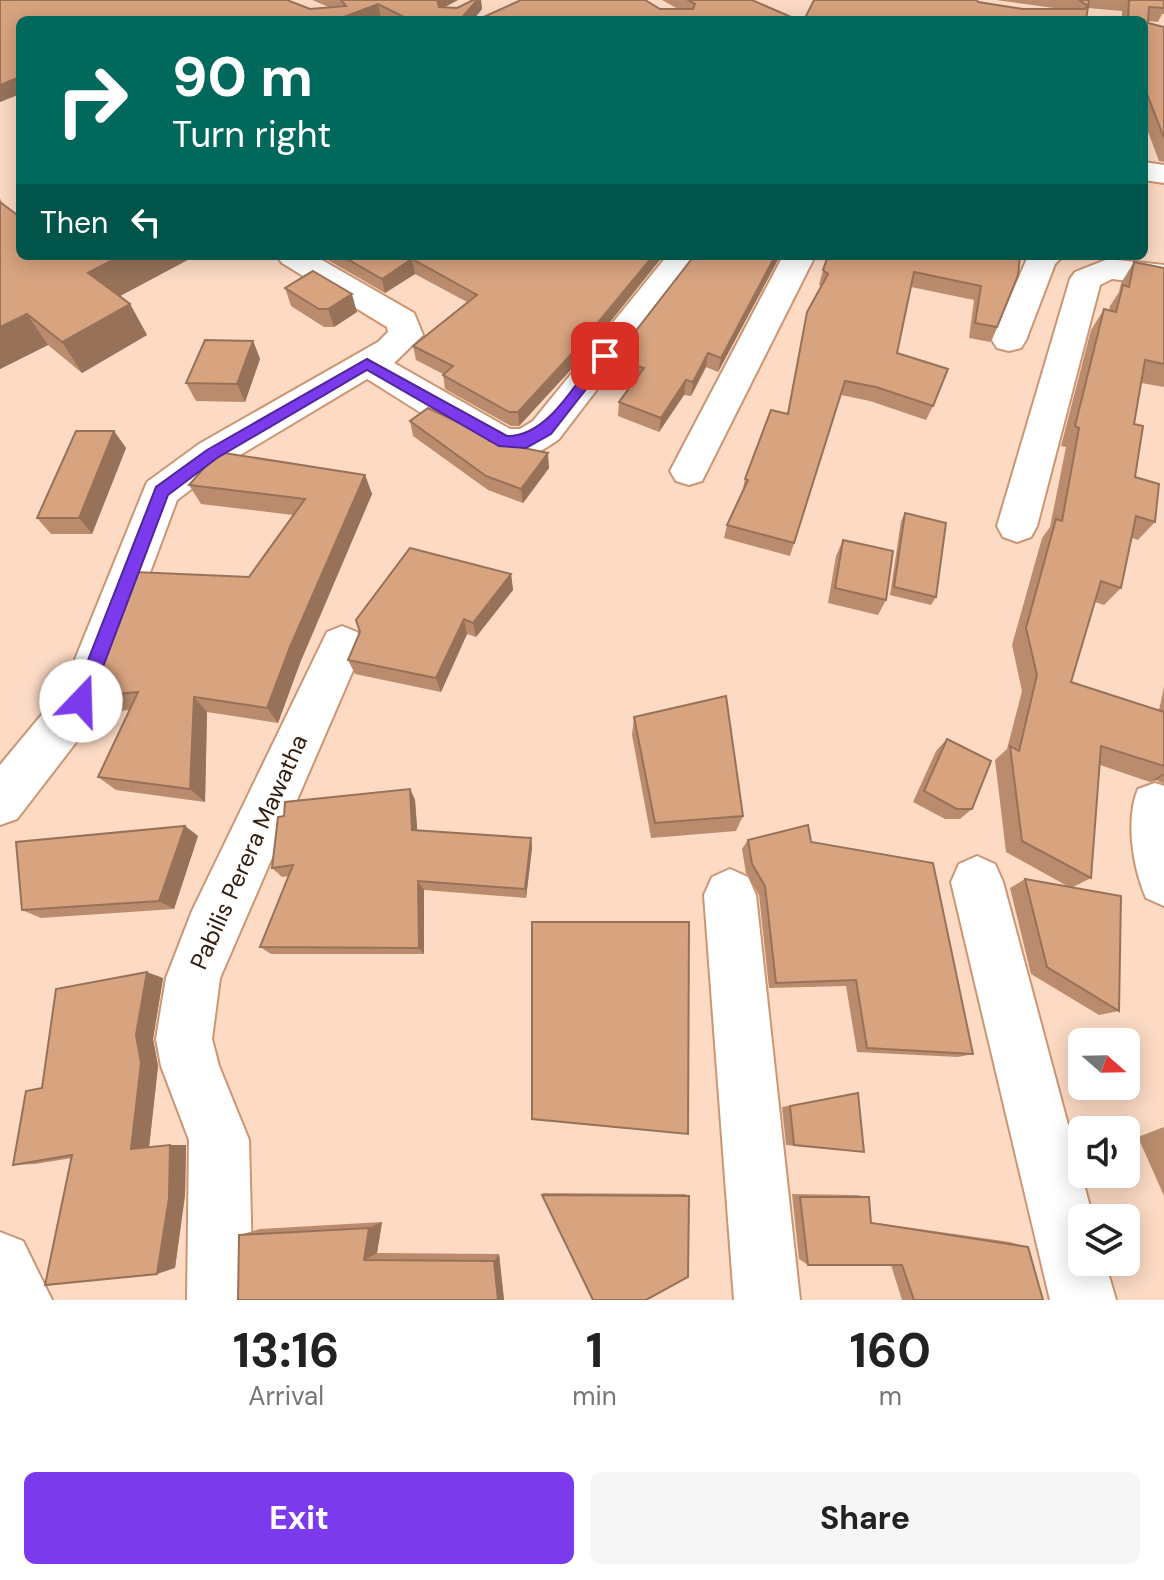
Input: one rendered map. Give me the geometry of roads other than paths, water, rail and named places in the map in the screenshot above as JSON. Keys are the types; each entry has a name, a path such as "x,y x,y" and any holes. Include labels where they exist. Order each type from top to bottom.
{"street":[{"path":"0,802 81,701 161,492 212,454 367,363 406,335 402,321 300,260"},
{"path":"367,363 504,442 526,442 546,430 680,260"},
{"path":"689,471 797,260"},
{"path":"1009,340 1041,260"},
{"path":"1017,526 1086,279 1108,269 1145,268"},
{"name":"Pabilis Perera Mawatha","path":"220,1300 219,1140 190,1066 184,1039 193,978 211,930 342,645"},
{"path":"1155,806 1164,880"},
{"path":"977,882 1083,1300"},
{"path":"730,895 767,1300"},
{"path":"0,1264 19,1300"}]}
